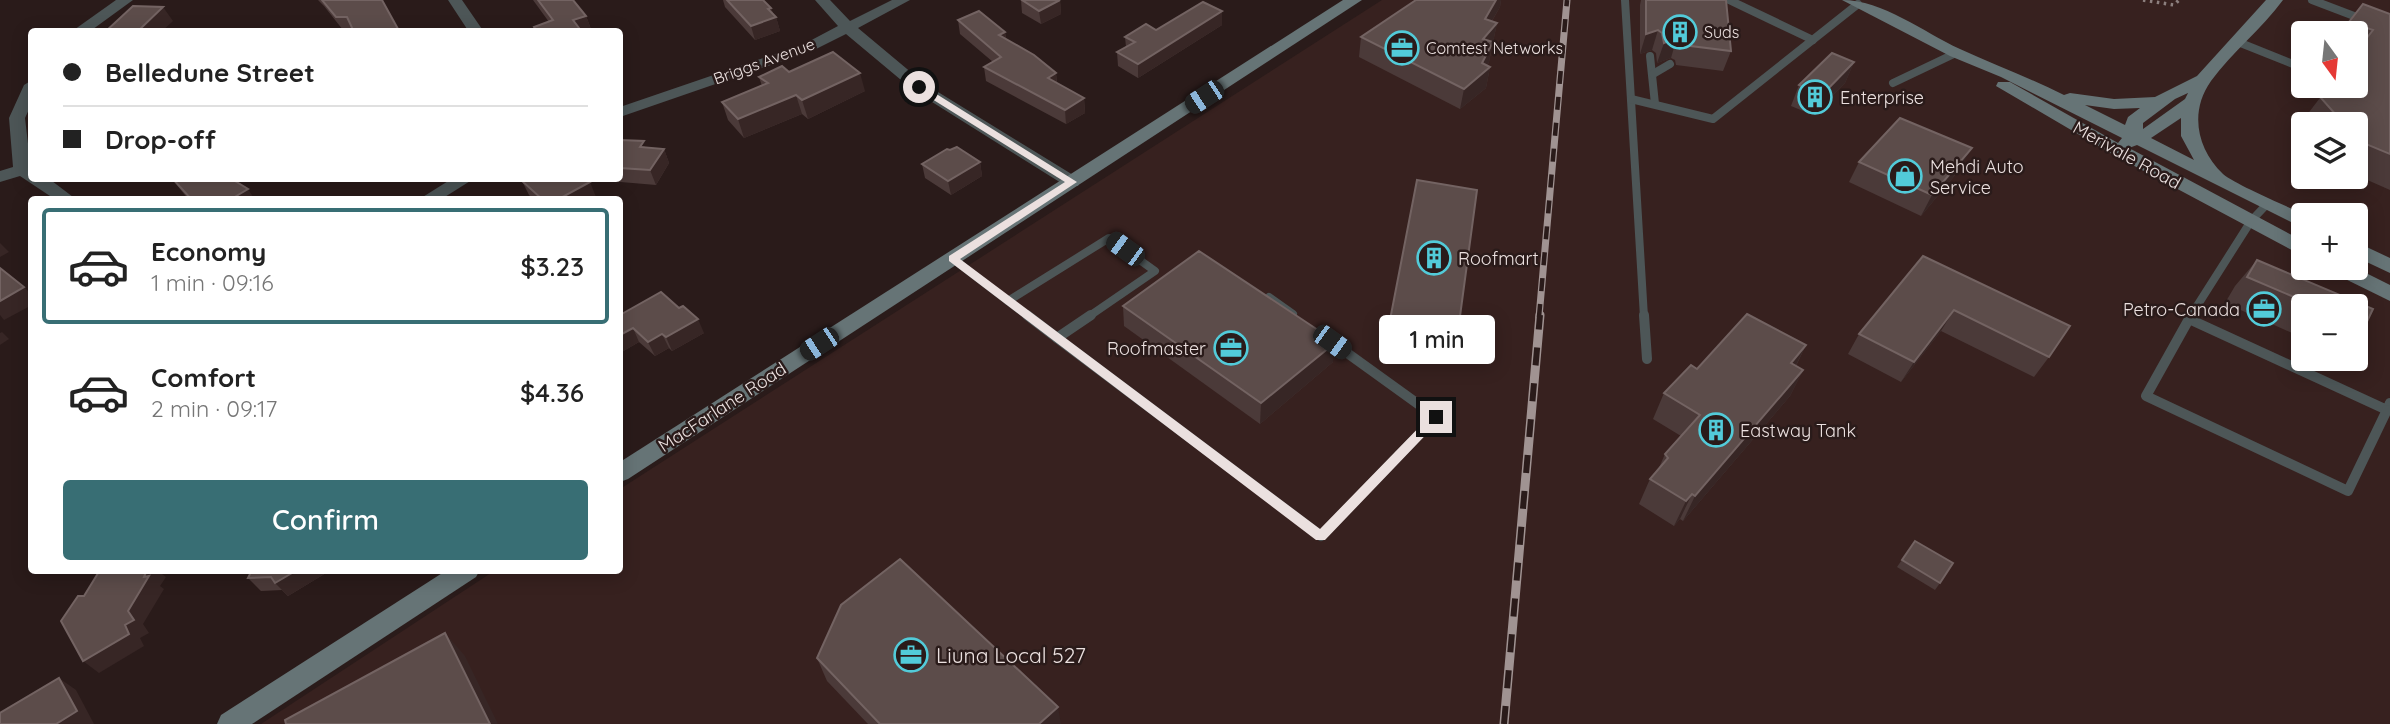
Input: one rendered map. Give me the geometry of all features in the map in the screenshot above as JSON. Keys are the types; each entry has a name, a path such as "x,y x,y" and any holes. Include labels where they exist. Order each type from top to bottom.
{"street":[{"path":"84,28 126,0"},
{"path":"455,0 474,28"},
{"path":"822,0 848,28 919,87 1072,182"},
{"name":"Briggs Avenue","path":"623,111 809,47 903,0"},
{"name":"MacFarlane Road","path":"623,471 1354,0"},
{"path":"2218,180 2190,140 2188,126 2193,102 2203,80 2275,0"},
{"name":"Merivale Road","path":"1854,2 1956,53 2007,73 2291,216"},
{"name":"Merivale Road","path":"1956,53 1991,78 2118,150 2291,243"},
{"path":"2134,138 2134,121 2158,102 2203,80"},
{"path":"28,94 17,118 28,166"},
{"path":"2049,94 2099,103 2158,102"},
{"path":"2118,150 2134,138 2152,131 2193,102"},
{"path":"0,177 28,175"},
{"path":"41,182 63,196"},
{"path":"433,196 460,182"},
{"path":"2368,255 2389,265"},
{"path":"2363,280 2390,294"},
{"path":"230,724 461,574"}],"lane":[{"path":"1625,0 1647,359"},
{"path":"1720,0 1731,0 1813,40"},
{"path":"2312,0 2354,16"},
{"path":"1632,99 1713,119 1813,40 1854,2"},
{"path":"2238,42 2291,63"},
{"path":"1893,83 1956,53"},
{"path":"1650,56 1654,74 1655,104"},
{"path":"1654,74 1670,64"},
{"path":"2189,319 2388,406 2348,491 2146,396 2189,319 2251,221 2267,204"},
{"path":"1007,301 1110,238 1155,271 1058,338"},
{"path":"953,259 1321,536 1436,417 1314,329"},
{"path":"1269,297 1302,321"}],"path":[{"path":"2143,0 2174,5 2179,0"}],"shaded area":[{"path":"1382,0 2390,0 2390,724 261,724 489,574 623,574 623,487"}],"building":[{"path":"322,0 382,0 397,28 352,28 347,17 336,17"},
{"path":"538,0 573,0 586,16 573,20 579,28 534,27 553,20"},
{"path":"727,0 763,0 776,17 751,26"},
{"path":"1022,0 1060,0 1039,11"},
{"path":"1416,0 1496,0 1485,19 1497,23 1483,39 1493,42 1482,63 1490,67 1464,89 1361,37"},
{"path":"1646,0 1726,0 1731,51 1683,45 1682,40 1677,37 1664,43 1662,33 1658,30 1646,34"},
{"path":"1203,2 1222,11 1138,64 1117,52 1135,42 1125,37 1146,24 1156,30"},
{"path":"2363,4 2390,14 2390,154 2368,145 2368,112 2333,112 2321,98 2368,98 2368,36 2373,30 2368,28 2368,21 2350,21"},
{"path":"133,6 163,7 141,28 109,28"},
{"path":"979,11 1005,32 999,35 1034,55 1056,73 1048,78 1084,98 1065,110 984,67 1001,57 958,20"},
{"path":"833,52 860,73 802,100 796,95 738,119 722,102 768,83 759,77 782,66 789,72"},
{"path":"1832,53 1854,62 1822,95 1799,85"},
{"path":"1900,118 1972,148 1932,195 1859,162"},
{"path":"623,140 644,141 640,147 664,149 650,170 623,168"},
{"path":"957,147 980,162 948,181 922,164 947,149"},
{"name":"Roofmart","path":"1417,180 1477,190 1458,331 1390,320"},
{"path":"176,182 237,182 248,189 236,196 188,196"},
{"path":"523,182 590,182 564,196 539,196"},
{"name":"Roofmaster","path":"1199,251 1336,342 1261,403 1123,306"},
{"path":"1923,256 2070,326 2049,357 1954,310 1914,362 1859,334"},
{"path":"2257,260 2291,274 2291,280 2304,280 2337,294 2291,296 2247,277"},
{"path":"0,268 24,287 0,301"},
{"path":"661,292 679,308 683,306 698,319 666,337 662,334 648,342 633,328 623,333 623,313"},
{"path":"2368,307 2373,309 2368,320"},
{"name":"Eastway Tank","path":"1747,314 1806,345 1791,363 1803,370 1695,496 1692,494 1686,501 1650,479 1668,458 1665,454 1700,415 1664,393 1691,365 1697,369"},
{"path":"1915,541 1953,563 1940,583 1902,560"},
{"name":"Liuna Local 527","path":"900,559 1058,707 1039,724 880,724 817,658 841,605"},
{"path":"98,574 149,576 128,611 134,620 125,625 129,634 83,661 61,621 78,596 84,596"},
{"path":"250,574 290,574 275,583 271,577 248,578"},
{"path":"445,633 490,724 286,724 285,720"},
{"path":"59,678 77,711 56,724 0,724 0,713"}],"railway":[{"path":"1539,317 1567,0"},
{"path":"1504,724 1540,315"}],"place":[{"name":"Suds","path":"1680,32"},
{"name":"Comtest Networks","path":"1402,48"},
{"name":"Enterprise","path":"1815,97"},
{"name":"Mehdi Auto Service","path":"1905,176"},
{"name":"Roofmart","path":"1434,258"},
{"name":"Petro-Canada","path":"2264,309"},
{"name":"Roofmaster","path":"1231,348"},
{"name":"Eastway Tank","path":"1716,430"},
{"name":"Liuna Local 527","path":"911,655"}],"route":[{"path":"919,87 1072,182 953,259 1321,536 1436,417"}]}
